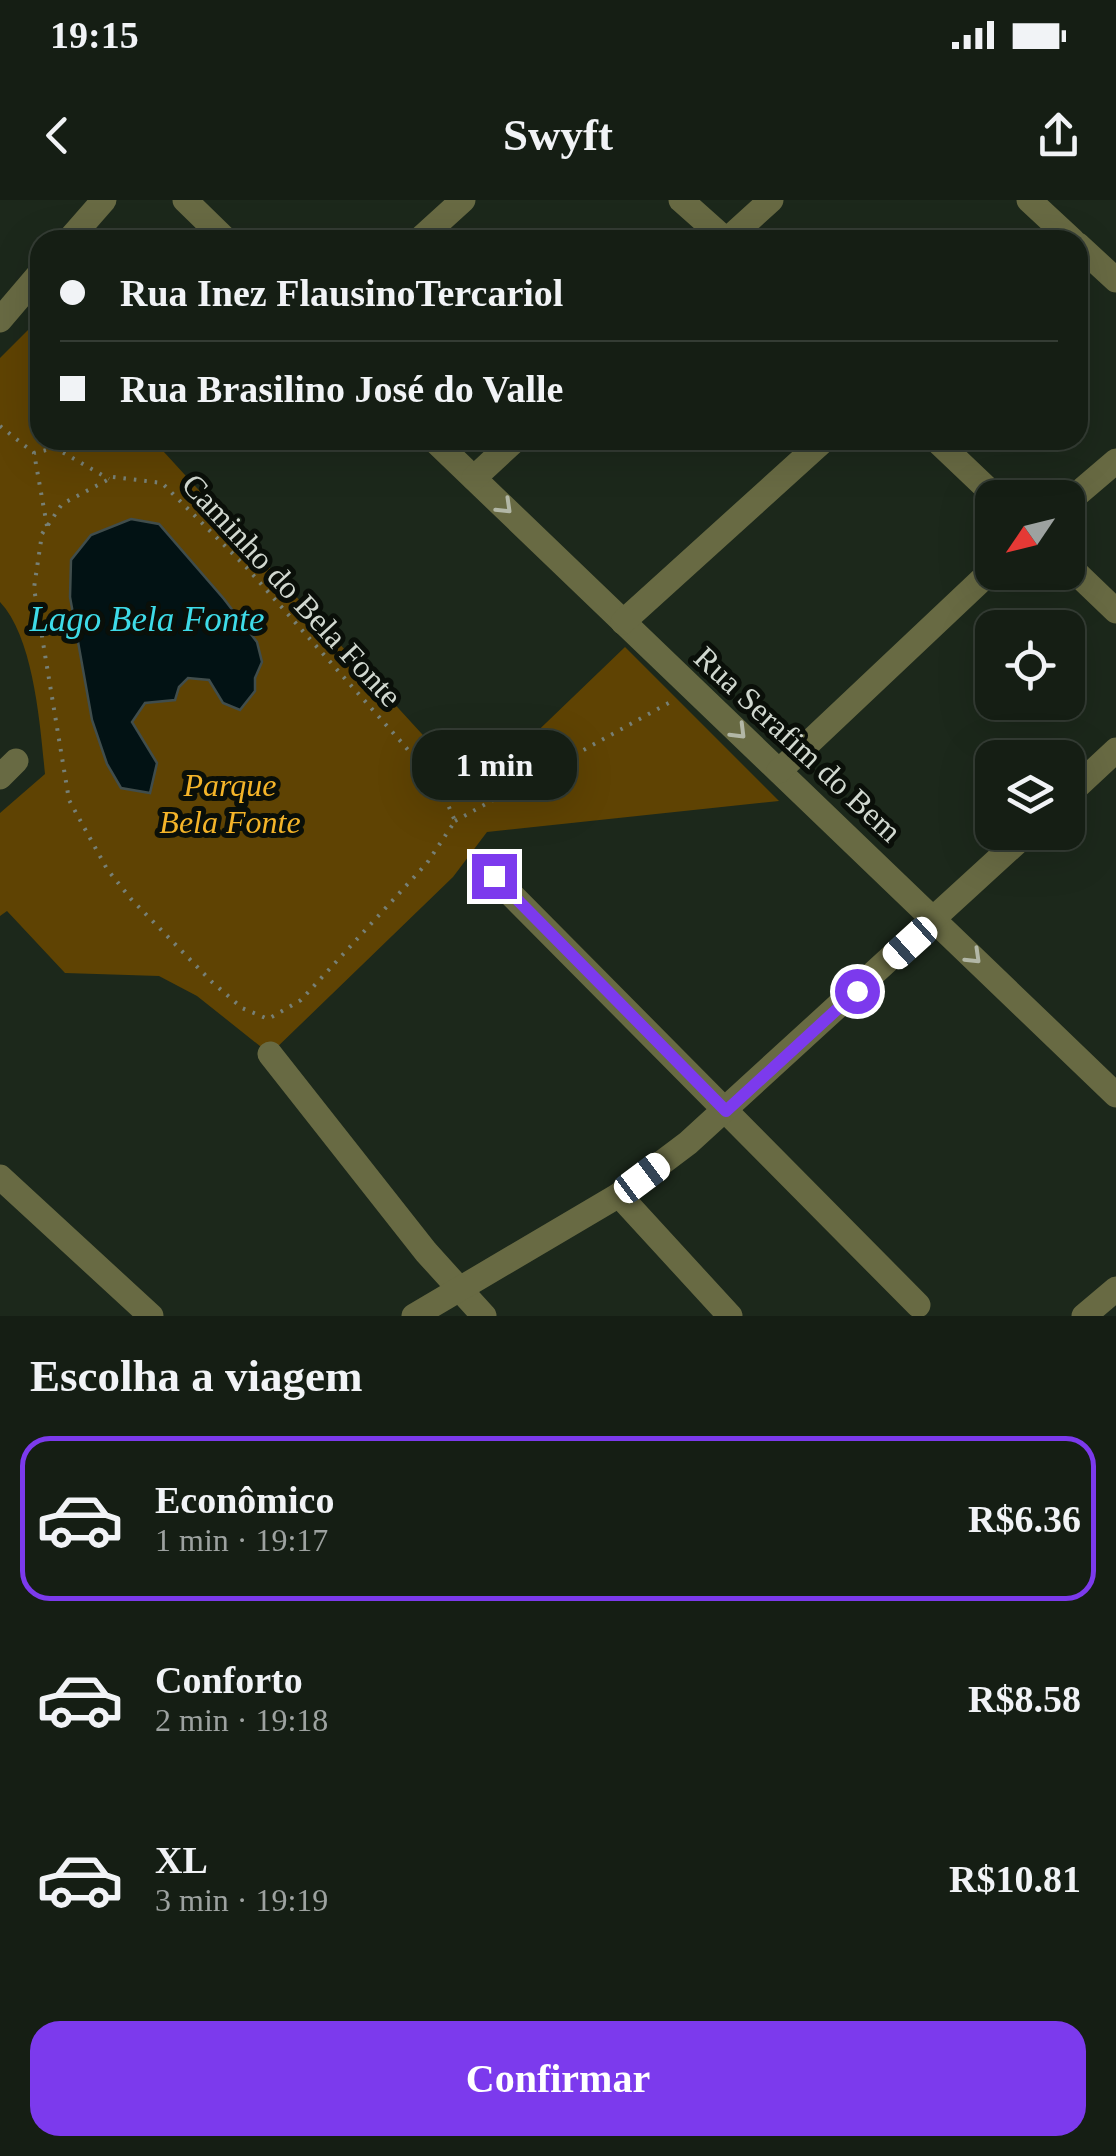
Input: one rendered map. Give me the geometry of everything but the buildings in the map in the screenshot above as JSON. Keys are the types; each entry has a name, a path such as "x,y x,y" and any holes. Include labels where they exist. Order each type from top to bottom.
{"street":[{"path":"78,230 104,200"},
{"path":"185,200 216,230"},
{"path":"430,230 464,200"},
{"path":"682,200 715,230"},
{"path":"738,230 772,200"},
{"path":"1028,200 1055,230"},
{"path":"1088,258 1116,280"},
{"path":"0,320 30,285"},
{"name":"Rua Serafim do Bem","path":"445,450 1116,1095"},
{"path":"474,478 504,450"},
{"path":"624,622 813,450"},
{"path":"947,450 978,480"},
{"path":"1085,487 1116,460"},
{"path":"1085,581 1116,611"},
{"path":"779,771 975,586"},
{"path":"1085,780 1116,750"},
{"path":"414,1316 619,1195 726,1111 1009,850"},
{"path":"494,876 918,1305"},
{"path":"270,1054 484,1316"},
{"path":"0,1177 150,1316"},
{"path":"619,1195 730,1316"},
{"path":"1084,1316 1116,1289"}],"path":[{"path":"0,426 30,450"},
{"path":"30,450 34,453 47,526"},
{"path":"34,453 47,450"},
{"path":"58,450 109,479"},
{"path":"109,479 62,504 42,534 34,588 68,800 107,869 131,899 212,982 242,1008 268,1019 301,1000 427,863 455,820 686,694"},
{"name":"Caminho do Bela Fonte","path":"109,479 162,483 246,566 403,744 442,792 455,820"}],"green space":[{"name":"Parque Bela Fonte","path":"30,328 30,450 162,450 454,769 495,772 625,647 779,801 487,832 453,877 270,1054 197,996 159,976 65,973 7,911 0,916 0,813 45,774 28,659 21,637 0,602 0,358"}],"water":[{"name":"Lago Bela Fonte","path":"131,519 159,524 257,642 262,662 255,678 255,691 240,710 223,703 209,680 188,678 179,687 175,700 145,703 132,722 157,763 150,793 121,788 107,764 92,720 70,597 71,560 91,535"}],"route":[{"path":"494,876 726,1111 857,991"}]}
